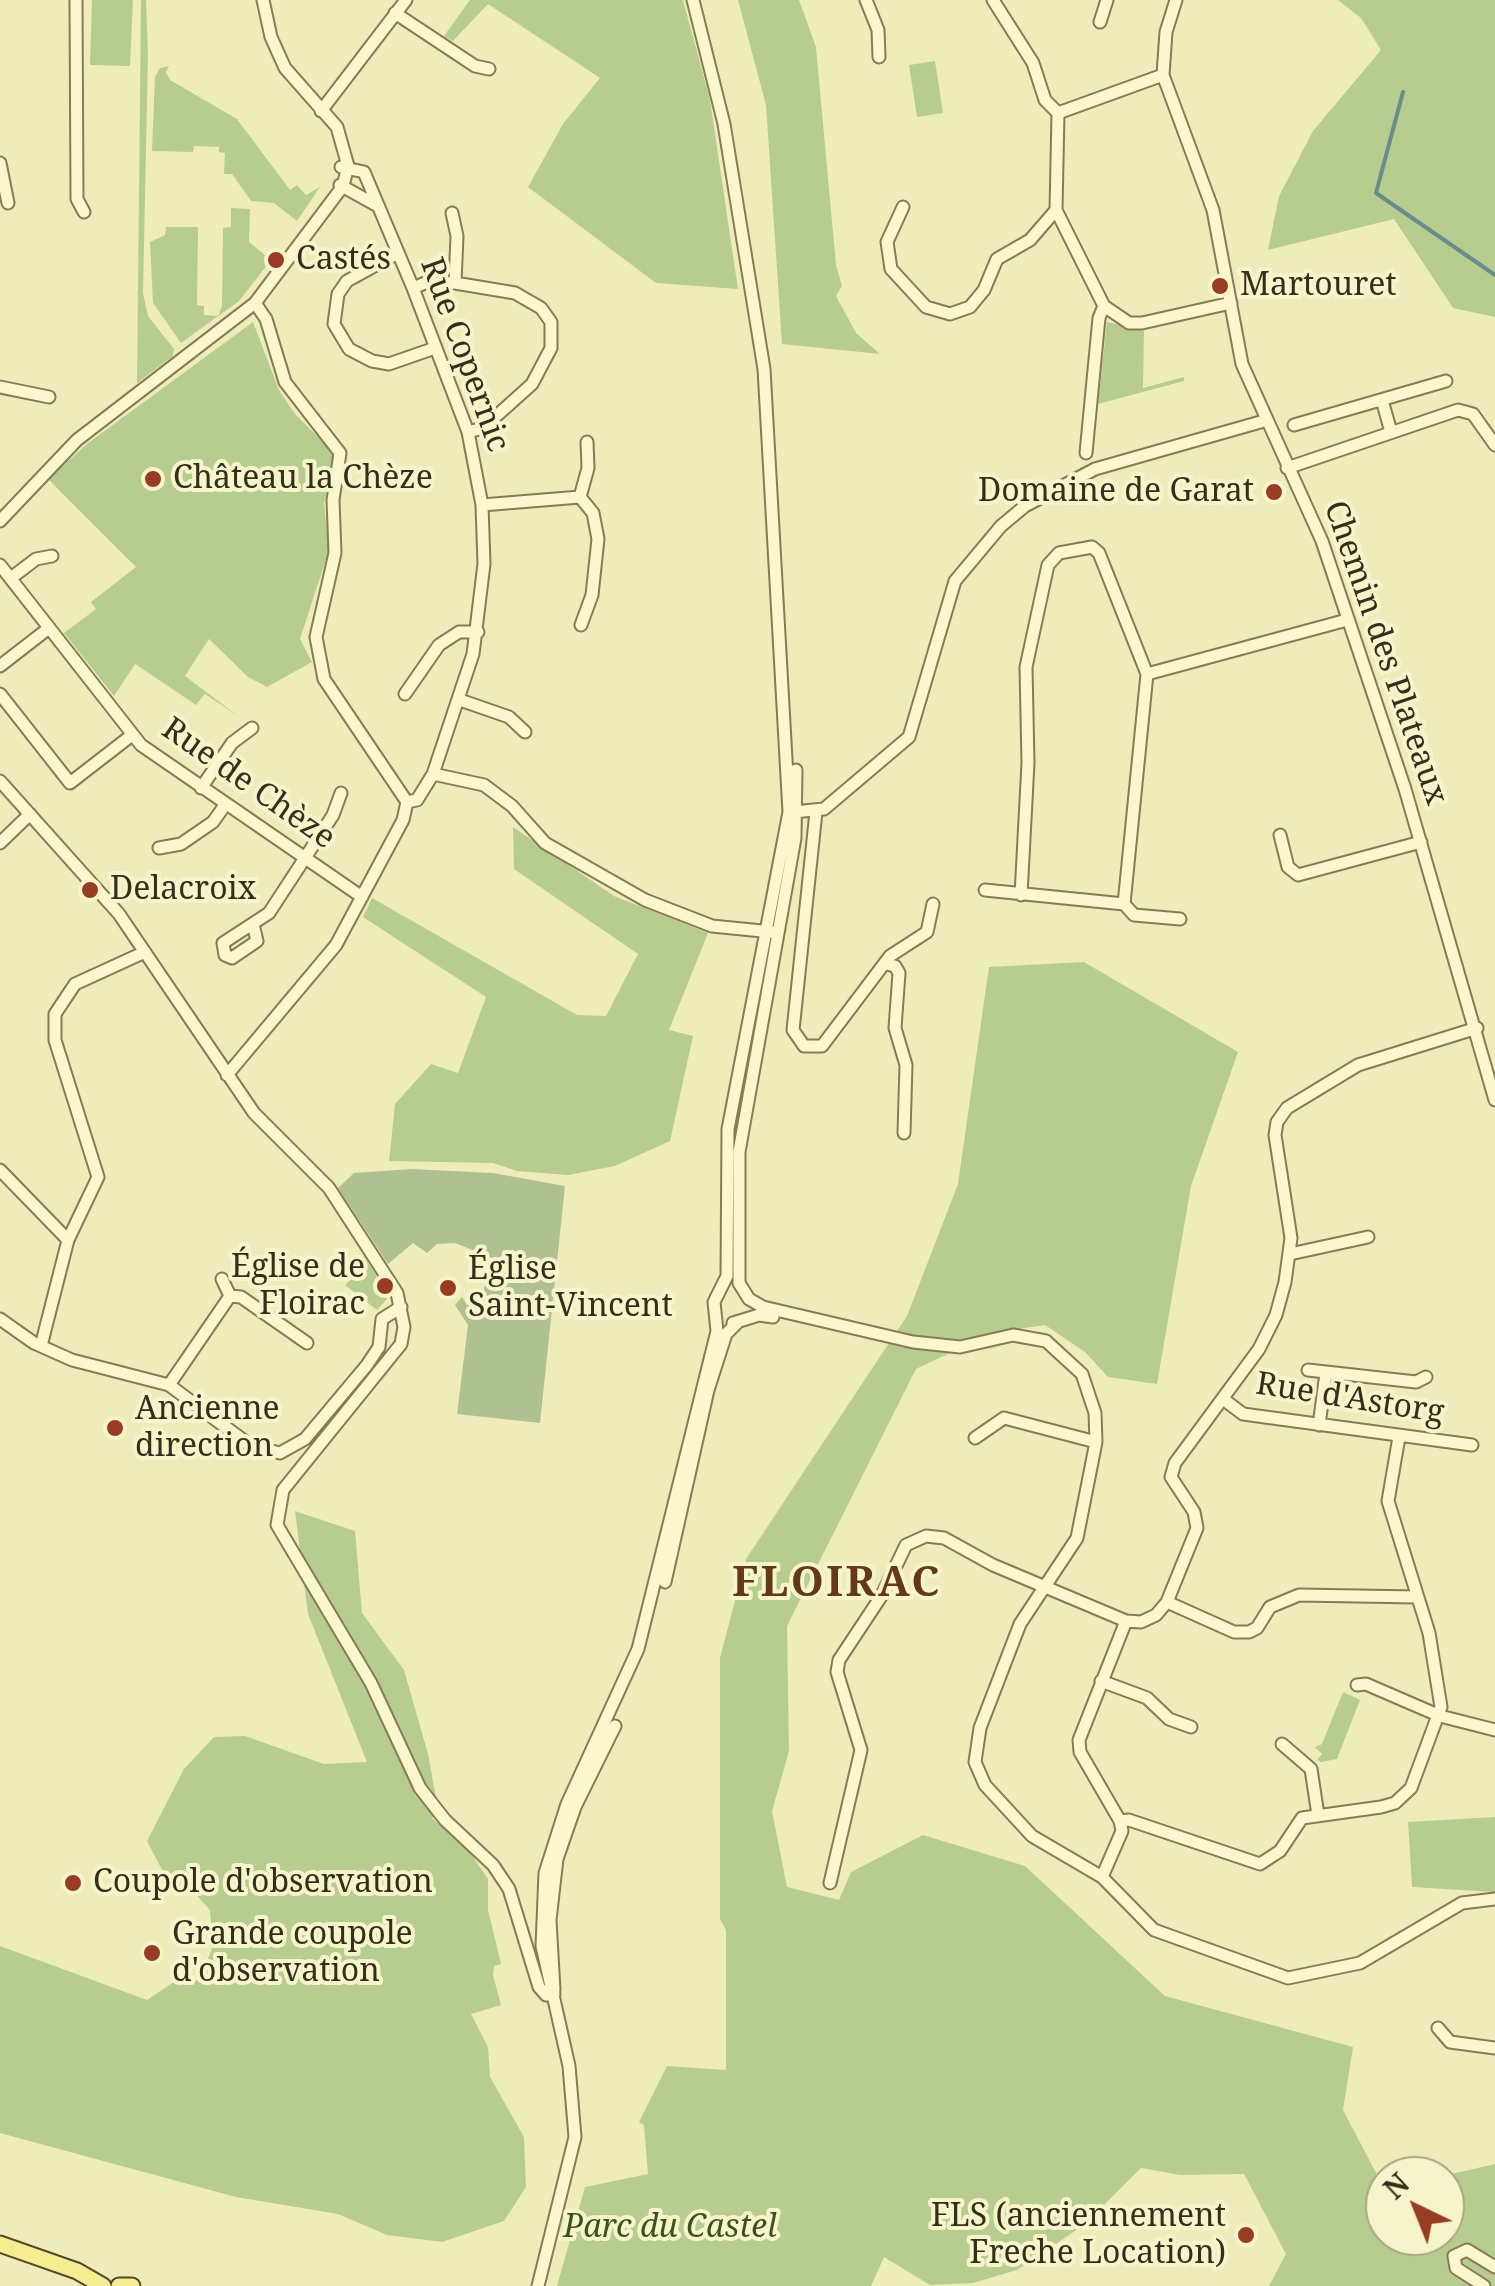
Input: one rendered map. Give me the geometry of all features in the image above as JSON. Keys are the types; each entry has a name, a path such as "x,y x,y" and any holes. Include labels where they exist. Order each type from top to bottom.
{"main road":[{"path":"0,2244 77,2271 103,2286"},
{"path":"119,2286 132,2286"}],"street":[{"path":"76,0 78,198 84,212"},
{"path":"0,521 77,440 255,303 340,185 345,166 321,110 285,68 266,20 263,0"},
{"path":"321,110 406,0"},
{"path":"538,2286 575,2136 571,2080 554,1994 550,1920 556,1858 645,1652 672,1556 708,1390 726,1334 740,1321 746,1295 736,1230 739,1152 793,812 764,369 724,124 693,0"},
{"path":"866,0 878,30 879,57"},
{"path":"993,0 1033,63 1045,100 1058,112 1056,210 1104,306 1129,323 1142,323 1231,302"},
{"path":"1100,22 1108,0"},
{"name":"Chemin des Plateaux","path":"1176,0 1166,32 1163,75 1214,210 1242,364 1264,420 1322,540 1421,842 1495,1100"},
{"path":"395,13 475,66 489,69"},
{"path":"1058,112 1163,75"},
{"path":"0,163 8,204"},
{"name":"Rue Copernic","path":"345,166 364,172 414,288 468,432 482,506 484,564 478,632 460,700 433,774 417,800 407,802"},
{"path":"340,185 379,208"},
{"path":"903,206 887,242 891,270 926,307 950,314 978,299 997,259 1041,231 1056,210"},
{"path":"452,213 457,236 455,282"},
{"path":"398,253 346,281 338,294 334,324 349,350 372,362 388,364 435,348"},
{"path":"414,288 425,283 455,282 530,300 548,316 552,348 532,384 483,428 468,432"},
{"path":"227,1075 336,945 403,820 407,802 324,679 316,637 332,570 333,500 340,453 285,382 266,319 255,303"},
{"path":"1086,453 1099,318 1104,306"},
{"path":"1294,425 1446,381"},
{"path":"0,387 48,397"},
{"path":"1382,400 1391,432"},
{"path":"1287,468 1391,432 1468,411 1495,445"},
{"path":"793,812 816,812 885,762 909,737 955,581 1001,526 1025,506 1095,469 1264,420"},
{"path":"580,498 588,468 587,442"},
{"path":"482,506 580,498"},
{"path":"580,498 593,513 598,538 592,595 582,624"},
{"path":"1021,895 1028,763 1026,667 1048,565 1059,553 1092,547 1100,554 1147,674 1124,904"},
{"path":"11,578 36,559 52,556"},
{"name":"Rue de Chèze","path":"0,565 132,735 225,805 362,896"},
{"path":"1147,674 1348,620"},
{"path":"3,658 48,628"},
{"path":"405,694 439,645 459,632 478,632"},
{"path":"0,694 70,783 132,735"},
{"path":"460,700 509,717 525,732"},
{"path":"201,788 232,743 252,728"},
{"path":"433,774 484,784 512,806 545,842 644,900 712,926 772,932"},
{"path":"0,781 119,914 227,1075 262,1122 328,1188 394,1288 401,1307 401,1344 283,1490 276,1525 371,1684 420,1788 445,1820 493,1865 510,1889 538,1987 546,1995 554,1994"},
{"path":"253,924 269,914 333,815 341,793"},
{"path":"159,848 181,844 213,822 225,805"},
{"path":"816,812 792,1030 798,1041 813,1049 822,1046 864,986 896,950 927,932 933,904"},
{"path":"0,843 30,814"},
{"path":"1280,835 1288,868 1298,875 1421,842"},
{"path":"986,890 1124,904 1134,914 1180,919"},
{"path":"554,1994 546,1974 540,1920 548,1857 567,1804 638,1650 717,1331 714,1302 727,1276 728,1129 772,932"},
{"path":"41,1346 68,1240 98,1176 54,1040 55,1014 75,984 145,952"},
{"path":"886,964 896,966 899,973 895,1028 906,1066 904,1133"},
{"path":"830,1883 861,1750 838,1672 839,1660 882,1595 906,1545 926,1536 944,1538 993,1566 1126,1621 1141,1622 1156,1615 1167,1602 1196,1528 1194,1512 1171,1477 1186,1449 1268,1332 1290,1254 1286,1188 1274,1135 1277,1122 1288,1108 1358,1065 1477,1028"},
{"path":"0,1170 68,1240"},
{"path":"1290,1254 1368,1236"},
{"path":"222,1278 230,1296"},
{"path":"721,1291 732,1287 802,1319"},
{"path":"169,1385 230,1296"},
{"path":"230,1296 241,1297 308,1343"},
{"path":"1,1322 72,1360 169,1385 256,1449 287,1451 305,1438 367,1365 379,1347 382,1319 401,1307"},
{"path":"716,1314 725,1322 759,1315 802,1319 939,1347 1013,1335 1046,1341 1082,1374 1095,1413 1096,1442 1077,1538 1010,1647 980,1728 975,1762 985,1785 1032,1836 1102,1877 1154,1930 1288,1978 1360,1963 1462,1903 1495,1900"},
{"path":"1308,1370 1416,1382 1426,1377"},
{"path":"1319,1425 1326,1373"},
{"name":"Rue d'Astorg","path":"1223,1399 1243,1414 1472,1445"},
{"path":"975,1438 1004,1418 1096,1442"},
{"path":"1120,1822 1129,1820 1260,1864 1280,1851 1302,1818 1381,1807 1404,1796 1440,1716 1428,1633 1388,1501 1399,1438"},
{"path":"1167,1602 1234,1632 1249,1632 1257,1628 1270,1607 1299,1595 1417,1597"},
{"path":"1102,1877 1122,1831 1080,1752 1079,1740 1126,1621"},
{"path":"1102,1682 1146,1698 1170,1719 1190,1727"},
{"path":"1356,1685 1366,1684 1440,1716 1495,1730"},
{"path":"1282,1744 1310,1769 1318,1815"},
{"path":"1438,2028 1450,2042 1495,2048"},
{"path":"1484,2286 1456,2268 1454,2256 1467,2250 1495,2267"}],"green space":[{"path":"92,0 133,0 130,66 90,65"},
{"path":"141,0 146,0 148,54 143,293 148,316 174,349 173,356 137,383"},
{"path":"470,0 683,0 710,100 738,289 656,283 528,187 563,124 600,78 488,4 453,41 444,36"},
{"path":"738,0 799,0 816,47 836,265 842,286 836,296 856,333 880,354 782,344 766,105"},
{"path":"1338,0 1495,0 1495,317 1453,308 1394,219 1268,250 1279,196 1313,131 1381,50 1361,18"},
{"path":"935,61 943,113 917,117 909,65"},
{"path":"169,66 166,72 170,80 237,119 290,190 297,185 306,195 320,187 297,221 274,203 251,201 232,174 224,174 225,153 219,152 219,147 194,146 193,152 152,151 155,77 160,68"},
{"path":"231,208 250,209 249,242 271,260 239,301 181,343 153,303 150,242 165,235 166,227 198,227 197,305 204,306 204,315 218,316 222,306 223,228 231,227"},
{"path":"253,322 279,390 295,414 335,454 324,503 329,550 300,639 312,662 267,687 248,677 209,639 185,676 238,716 205,694 196,705 135,664 114,696 64,633 96,609 91,602 136,567 48,479 88,443"},
{"path":"1107,322 1144,331 1143,388 1184,377 1184,381 1098,404"},
{"path":"513,827 614,896 708,933 669,1030 693,1036 670,1141 615,1166 568,1175 517,1171 493,1163 389,1161 395,1104 431,1064 458,1073 486,997 363,917 372,898 577,1015 606,1016 638,954 514,869"},
{"name":"Parc du Castel","path":"1084,962 1238,1052 1191,1186 1157,1384 1108,1377 1085,1352 1045,1325 992,1333 916,1369 787,1626 789,1751 772,1811 787,1887 839,1900 851,1872 923,1835 1025,1866 1165,1996 1353,2047 1343,2110 1367,2156 1365,2256 1465,2256 1465,2171 1495,2164 1495,2286 1269,2286 1286,2254 1244,2174 1180,2175 1141,2168 1084,2225 1017,2270 973,2283 930,2285 884,2257 871,2286 557,2286 585,2187 648,2174 644,2125 639,2122 667,2066 726,2070 726,1930 720,1919 720,1658 746,1559 907,1316 958,1184 989,967"},
{"path":"411,1169 493,1173 565,1186 540,1423 457,1414 468,1325 455,1305 462,1297 467,1305 482,1297 492,1258 455,1243 437,1244 427,1253 413,1243 388,1264 338,1188 354,1173"},
{"path":"364,1256 386,1291 387,1299 377,1310 345,1285 364,1267 359,1260"},
{"path":"295,1511 355,1531 362,1613 404,1670 428,1754 439,1814 432,1818 471,1854 488,1879 488,1910 501,1964 494,1966 493,1975 501,2005 471,2014 488,2047 490,2077 524,2137 526,2187 504,2221 442,2242 387,2235 338,2214 236,2197 0,2133 0,1946 147,2000 181,1977 199,1981 213,1946 210,1910 189,1887 169,1883 147,1841 184,1769 214,1737 245,1736 324,1764 367,1762 308,1614"},
{"path":"1343,1692 1360,1700 1337,1759 1321,1762 1317,1760 1322,1754 1315,1747 1322,1744"},
{"path":"1495,1817 1495,1892 1412,1887 1408,1822"}],"waterway":[{"path":"1403,92 1376,193 1495,275"}],"place":[{"name":"Castés","path":"276,260"},
{"name":"Martouret","path":"1220,286"},
{"name":"Château la Chèze","path":"153,479"},
{"name":"Domaine de Garat","path":"1274,492"},
{"name":"Delacroix","path":"90,890"},
{"name":"Église de Floirac","path":"385,1286"},
{"name":"Église Saint-Vincent","path":"448,1288"},
{"name":"Ancienne direction","path":"115,1428"},
{"name":"Coupole d'observation","path":"73,1883"},
{"name":"Grande coupole d'observation","path":"152,1953"},
{"name":"FLS (anciennement Freche Location)","path":"1246,2235"}],"district":[{"name":"FLOIRAC","path":"837,1584"}]}
